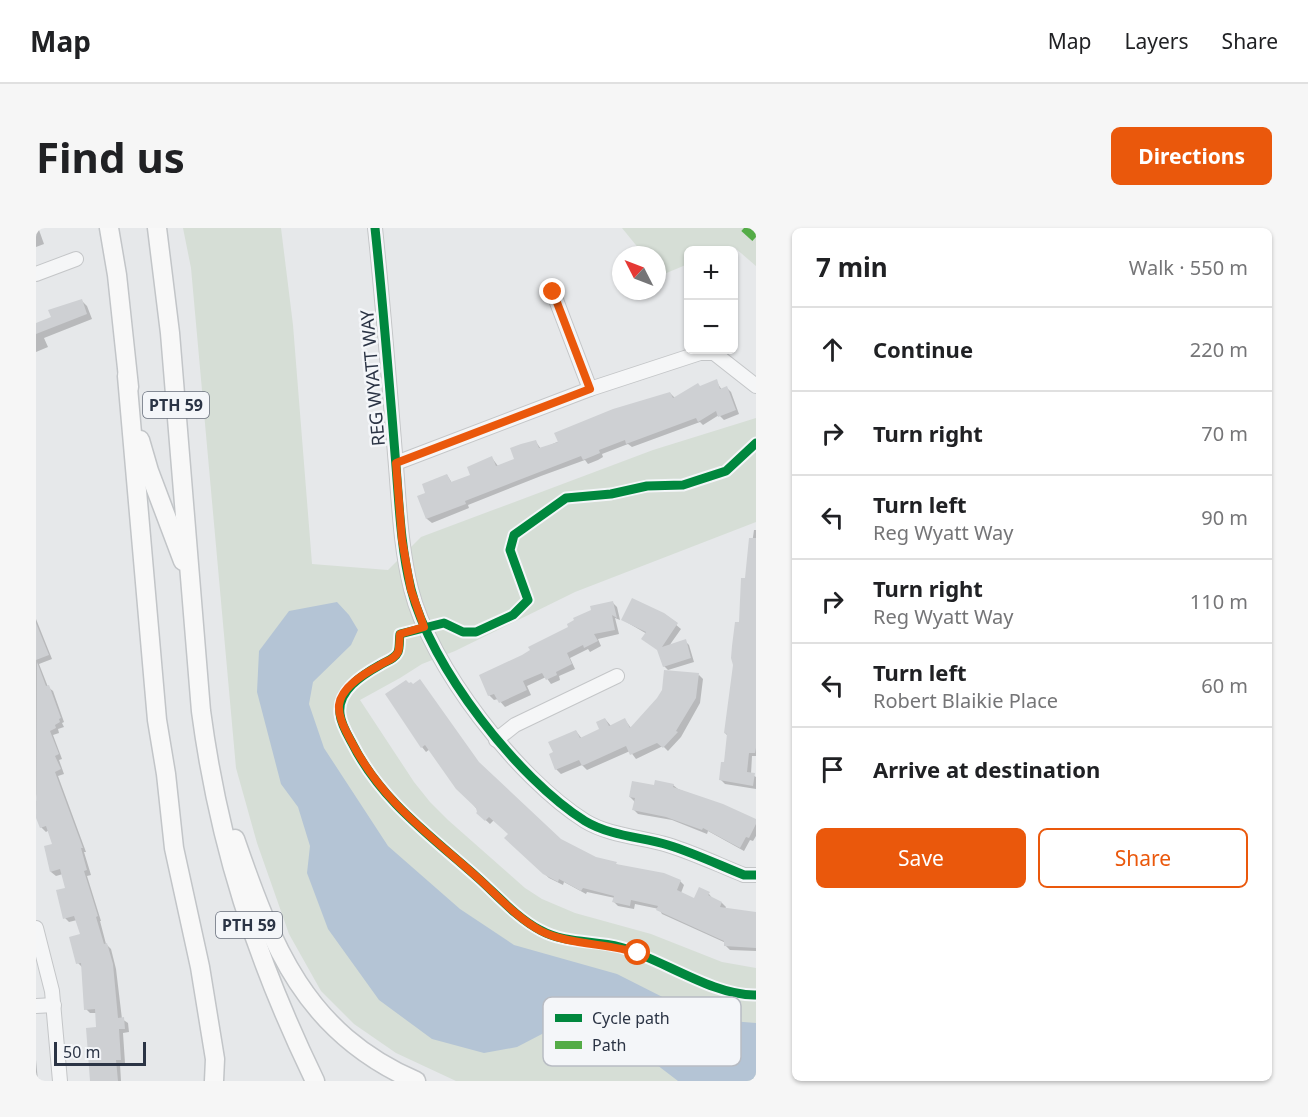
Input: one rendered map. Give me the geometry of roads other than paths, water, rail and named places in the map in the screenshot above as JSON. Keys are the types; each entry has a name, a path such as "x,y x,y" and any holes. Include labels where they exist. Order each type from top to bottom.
{"main road":[{"name":"PTH 59","path":"109,228 117,275 127,376 144,457 191,582"},
{"name":"PTH 59","path":"157,228 170,333 207,760 225,846 244,910 284,1014 315,1081"},
{"path":"127,376 157,720 166,774 174,848 200,967 215,1059 214,1081"},
{"path":"207,760 260,911 294,979 311,1002 348,1040 375,1060 416,1081"}],"street":[{"name":"REG WYATT WAY","path":"375,228 402,540 411,590 424,628 439,657 496,740 558,800 586,821 609,831 668,845 744,875 756,875"},
{"path":"36,274 76,259"},
{"path":"553,292 590,389"},
{"name":"REG WYATT WAY","path":"396,463 590,389 706,352 720,357 756,386"},
{"path":"496,740 515,725 617,676"},
{"path":"36,928 54,1005 60,1081"},
{"path":"36,1006 54,1005"}],"water":[{"path":"337,602 349,615 358,630 351,645 313,682 309,704 324,748 388,846 460,909 514,945 617,974 662,997 543,997 543,1033 517,1047 484,1053 432,1039 379,1000 328,929 307,873 310,846 298,807 281,784 257,692 259,651 289,611"},
{"path":"741,1022 756,1023 756,1081 678,1081 658,1066 741,1066"}]}
